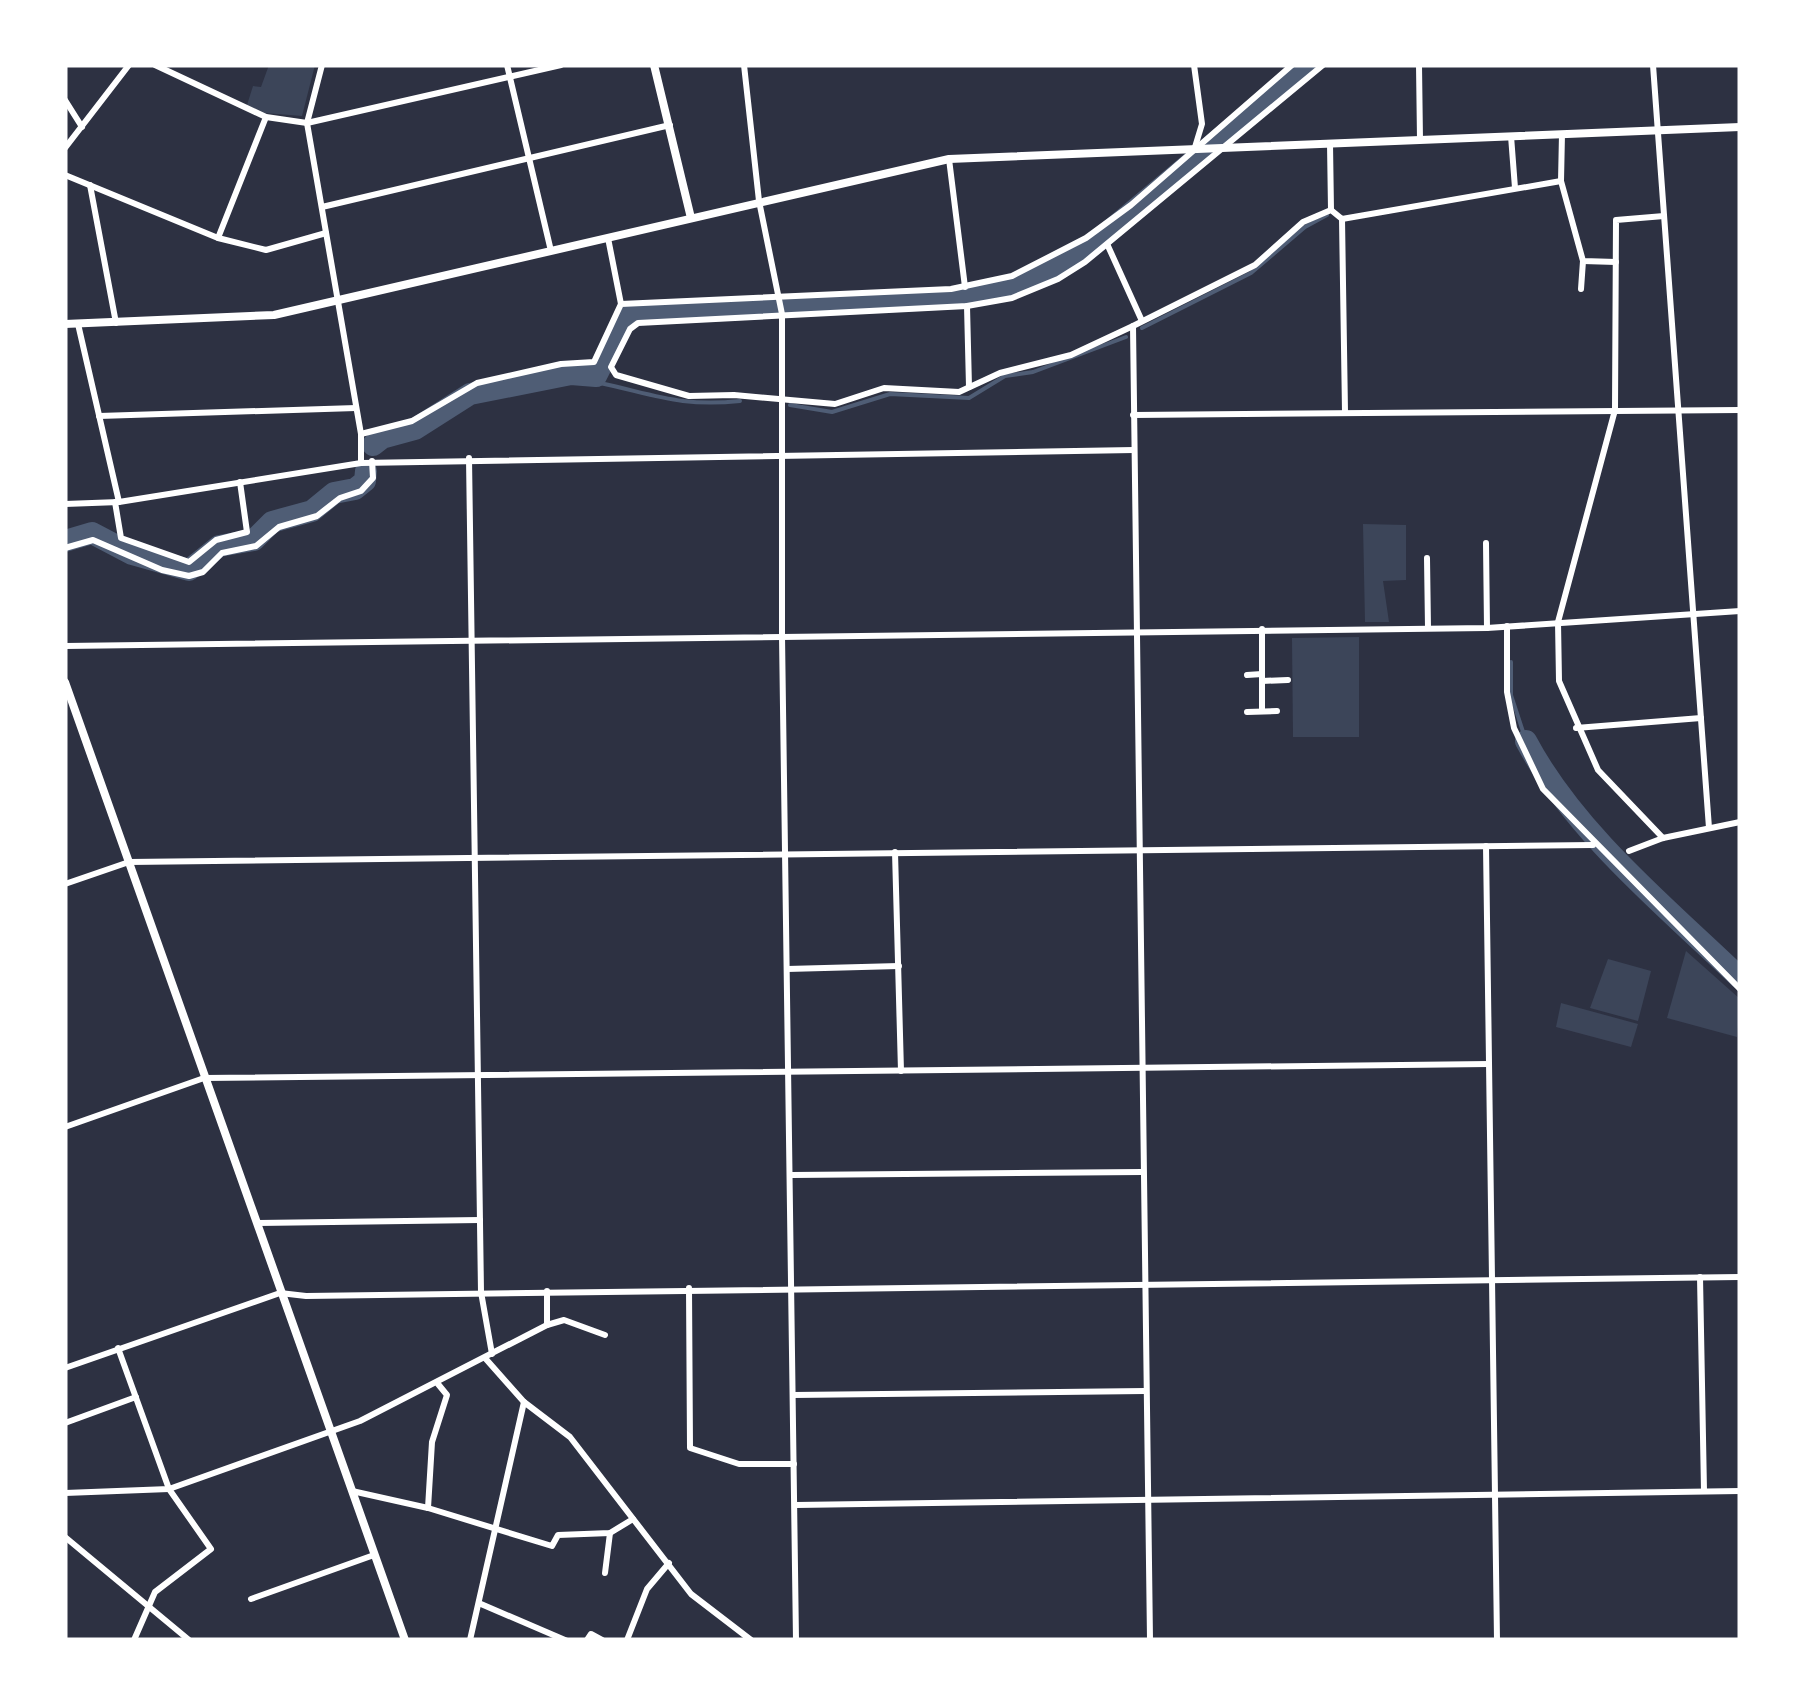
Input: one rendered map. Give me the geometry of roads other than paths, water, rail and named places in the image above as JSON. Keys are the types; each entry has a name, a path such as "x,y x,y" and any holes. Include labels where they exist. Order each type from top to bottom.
{"street":[{"path":"65,148 129,65"},
{"path":"155,65 266,117 307,123 561,65"},
{"path":"322,65 307,123 361,434 361,463"},
{"path":"507,65 551,251"},
{"path":"654,65 692,218"},
{"path":"744,65 760,201 782,312 784,854 792,1175 796,1640"},
{"path":"1194,65 1202,124 1198,148"},
{"path":"621,304 966,287 1012,276 1086,238 1198,148 1292,65"},
{"path":"1323,65 1108,246 1058,279 1012,298 967,306 782,312 638,323 630,329 611,367 616,375 689,396 781,398 835,404 884,388 959,392 1000,373 1071,354 1133,326 1255,264 1303,222 1331,210"},
{"path":"1420,65 1420,140"},
{"path":"1652,65 1708,828"},
{"path":"65,100 82,127"},
{"path":"218,238 266,117"},
{"path":"322,207 670,125"},
{"path":"65,324 274,316 949,159 1740,127"},
{"path":"1562,134 1561,181 1583,262 1581,289"},
{"path":"1512,136 1515,188"},
{"path":"1330,144 1331,210 1342,219 1561,181"},
{"path":"949,159 966,287"},
{"path":"65,176 218,238 266,250 326,233"},
{"path":"90,185 116,323"},
{"path":"1663,838 1598,770 1576,728 1559,682 1558,622 1614,410 1616,220 1664,216"},
{"path":"1342,219 1344,412"},
{"path":"361,434 412,422 477,384 561,364 594,362 621,304 608,238"},
{"path":"1108,246 1142,320"},
{"path":"1583,262 1616,262"},
{"path":"967,306 970,387"},
{"path":"78,324 122,538 133,546 189,562 216,540 244,536 240,482"},
{"path":"1133,326 1150,1640"},
{"path":"98,416 356,408"},
{"path":"1133,415 1740,410"},
{"path":"65,504 117,502 372,462 1134,450"},
{"path":"469,458 481,1292 489,1356 524,1402 570,1437 692,1594 752,1640"},
{"path":"65,548 93,540 162,570 189,576 204,572 222,553 256,546 279,527 317,516 340,498 360,491 372,478 372,462"},
{"path":"1486,543 1487,628"},
{"path":"1427,558 1428,628"},
{"path":"65,646 1487,628 1740,611"},
{"path":"1508,626 1507,692 1529,767 1553,804 1740,989"},
{"path":"1262,630 1262,711"},
{"path":"1247,674 1288,680"},
{"path":"65,682 404,1640"},
{"path":"1246,712 1277,711"},
{"path":"1576,728 1701,718"},
{"path":"1629,851 1663,838 1740,822"},
{"path":"65,884 129,862 1593,845"},
{"path":"1486,846 1497,1640"},
{"path":"896,852 901,1071"},
{"path":"787,969 899,966"},
{"path":"65,1128 204,1078 1489,1064"},
{"path":"792,1175 1142,1172"},
{"path":"258,1223 480,1220"},
{"path":"65,1368 280,1292 1740,1276"},
{"path":"1700,1277 1704,1491"},
{"path":"689,1288 690,1448 739,1464 794,1464"},
{"path":"547,1291 547,1325"},
{"path":"65,1493 168,1490 331,1432 438,1384 547,1325 564,1320 605,1334"},
{"path":"118,1348 168,1490 211,1549 196,1565 177,1573 146,1604 134,1640"},
{"path":"428,1508 432,1442 447,1395 438,1384"},
{"path":"794,1395 1146,1391"},
{"path":"65,1423 136,1398"},
{"path":"470,1640 524,1402"},
{"path":"352,1491 428,1508 552,1546 558,1535 610,1533 633,1519"},
{"path":"796,1505 1740,1491"},
{"path":"606,1573 610,1533"},
{"path":"65,1537 189,1640"},
{"path":"252,1600 374,1554"},
{"path":"627,1640 647,1588 669,1562"},
{"path":"481,1604 565,1640"},
{"path":"587,1640 591,1634 602,1640"}],"waterway":[{"path":"373,445 382,438 415,429 470,394 571,374 596,376 627,315 957,298 1012,287 1048,272 1094,244 1308,65"},
{"path":"1142,328 1251,273 1305,227 1327,215"},
{"path":"790,405 832,412 890,394 969,398 1005,376 1033,372 1126,337"},
{"path":"596,376 600,383 669,399 740,401"},
{"path":"65,541 92,533 132,554 189,570 219,546 254,540 272,522 312,511 334,493 355,489 365,481 366,471"},
{"path":"1511,662 1511,695 1526,741"},
{"path":"1526,741 1546,775 1595,837 1740,978"}]}
